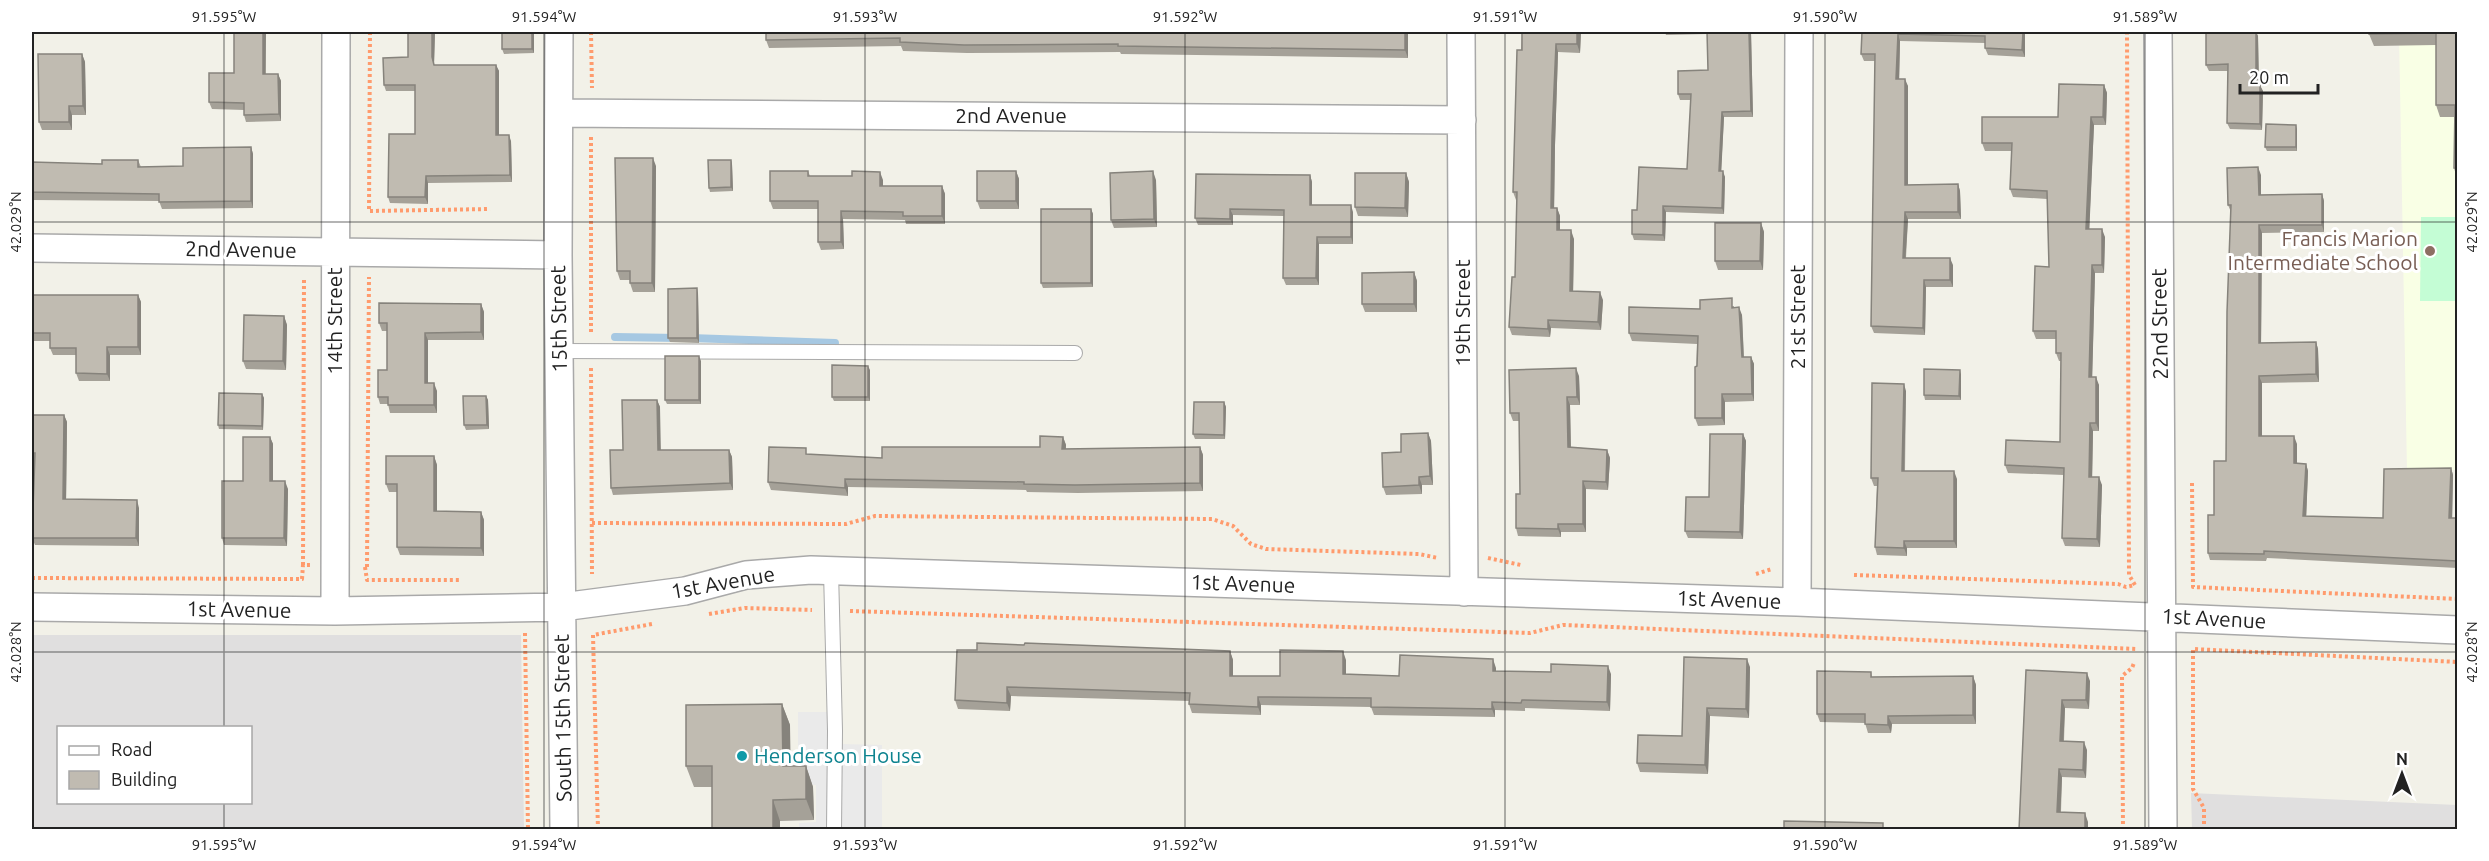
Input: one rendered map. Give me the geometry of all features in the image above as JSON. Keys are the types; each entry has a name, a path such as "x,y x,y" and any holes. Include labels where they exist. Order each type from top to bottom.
{"street":[{"name":"14th Street","path":"335,611 336,32"},
{"name":"15th Street","path":"560,32 558,255 562,607"},
{"name":"21st Street","path":"1797,602 1800,32"},
{"name":"22nd Street","path":"2158,32 2163,830"},
{"name":"19th Street","path":"1461,34 1464,592"},
{"name":"2nd Avenue","path":"559,113 1462,120"},
{"name":"2nd Avenue","path":"32,248 558,255"},
{"name":"1st Avenue","path":"32,607 335,611 562,607 685,591 746,574 831,571 1797,602 2457,630"},
{"name":"South 15th Street","path":"562,607 564,830"}],"lane":[{"path":"560,351 1075,353"},
{"path":"831,571 834,830"}],"path":[{"path":"370,32 369,211 490,209"},
{"path":"591,32 592,574"},
{"path":"1847,575 2118,584 2126,587 2134,585 2129,575 2127,32"},
{"path":"369,270 367,580 468,580"},
{"path":"32,578 302,579 304,271"},
{"path":"2192,483 2193,587 2457,598"},
{"path":"592,523 846,524 876,516 1212,519 1233,526 1251,544 1266,549 1419,554 1464,559 1496,558 1529,567"},
{"path":"303,565 318,565"},
{"path":"359,566 367,567"},
{"path":"1746,573 1757,574 1770,568 1797,573"},
{"path":"699,616 746,608 1530,633 1563,625 2139,649 2132,668 2122,676 2122,830"},
{"path":"598,830 593,635 663,622"},
{"path":"528,830 525,632 532,634"},
{"path":"2204,830 2204,808 2193,789 2193,649 2457,662"}],"shaded area":[{"name":"Francis Marion Intermediate School","path":"2399,32 2457,32 2457,470 2407,471"},
{"path":"32,635 521,635 524,829 32,829"},
{"path":"798,712 839,712 841,744 882,745 882,829 799,829 799,823 816,822 816,785 798,784"},
{"path":"2191,793 2457,805 2457,829 2192,829"}],"green space":[{"path":"2421,217 2457,217 2457,301 2420,301"}],"building":[{"path":"234,32 263,32 263,74 278,74 279,114 244,115 244,103 209,102 209,73 234,73"},
{"path":"408,32 432,32 434,65 496,65 496,135 509,135 510,175 426,176 425,197 388,197 389,134 415,134 415,85 384,85 383,58 408,57"},
{"path":"502,32 532,32 532,49 502,49"},
{"path":"766,32 1405,32 1405,50 1118,46 1118,44 964,45 900,42 900,38 766,40"},
{"path":"1522,32 1577,32 1577,44 1556,44 1551,208 1557,208 1557,230 1571,230 1570,291 1600,292 1598,322 1548,320 1548,329 1509,327 1512,277 1515,277 1517,192 1513,192 1517,50 1522,50"},
{"path":"1707,32 1749,32 1751,111 1722,112 1719,171 1723,171 1722,208 1663,206 1663,235 1632,234 1632,210 1637,210 1639,167 1687,169 1691,94 1678,94 1678,71 1708,70"},
{"path":"1862,32 2023,32 2022,50 1985,48 1985,36 1898,34 1896,79 1905,79 1905,185 1958,184 1958,212 1905,212 1903,258 1950,258 1950,280 1924,280 1923,328 1871,326 1875,54 1861,54"},
{"path":"2206,32 2256,32 2256,85 2260,85 2260,124 2227,123 2228,64 2206,65"},
{"path":"2369,32 2457,32 2457,168 2454,168 2455,105 2436,105 2436,33 2369,34"},
{"path":"38,54 82,54 83,106 69,106 69,122 39,122"},
{"path":"2059,84 2104,85 2103,117 2091,117 2086,229 2102,229 2102,265 2092,265 2089,377 2096,377 2096,423 2090,423 2089,477 2099,477 2097,539 2062,538 2064,468 2005,465 2006,440 2060,442 2061,353 2056,353 2056,331 2033,331 2035,266 2049,267 2047,191 2010,189 2012,143 1982,143 1982,117 2058,117"},
{"path":"2266,124 2296,125 2296,147 2265,147"},
{"path":"251,147 251,201 159,202 159,194 32,192 32,162 102,164 102,160 138,160 138,167 183,166 183,148"},
{"path":"615,158 653,158 652,283 630,283 630,271 617,271"},
{"path":"708,160 731,160 731,187 709,188"},
{"path":"2258,167 2259,195 2322,194 2322,225 2259,225 2259,343 2316,342 2316,374 2259,376 2259,436 2294,436 2294,463 2306,464 2303,516 2383,518 2384,469 2451,468 2449,518 2457,518 2457,561 2264,551 2264,554 2208,553 2208,515 2214,515 2214,461 2226,461 2227,312 2231,205 2228,205 2227,168"},
{"path":"770,171 808,171 808,176 852,176 852,171 880,172 880,186 942,186 942,216 903,216 903,212 841,211 841,242 818,242 818,201 770,201"},
{"path":"977,171 1016,171 1016,201 977,201"},
{"path":"1153,171 1154,219 1111,220 1110,173"},
{"path":"1355,173 1406,173 1405,208 1355,207"},
{"path":"1196,174 1310,175 1310,205 1351,205 1351,237 1317,237 1316,278 1283,278 1284,210 1230,209 1230,219 1195,218"},
{"path":"1041,209 1091,209 1091,283 1041,283"},
{"path":"1715,223 1761,223 1760,261 1715,261"},
{"path":"1414,272 1414,304 1362,304 1362,273"},
{"path":"697,288 697,338 668,338 668,289"},
{"path":"32,295 138,295 138,347 107,347 107,374 76,373 76,348 50,348 50,333 32,333"},
{"path":"1732,298 1732,308 1739,307 1742,357 1751,357 1752,394 1722,394 1722,418 1695,418 1695,367 1697,366 1698,336 1629,333 1629,307 1700,309 1700,300"},
{"path":"379,303 481,304 481,332 425,333 425,383 434,383 434,405 388,405 388,397 378,397 378,370 387,370 387,323 379,323"},
{"path":"244,315 284,316 283,361 243,361"},
{"path":"665,356 699,356 699,400 665,400"},
{"path":"832,365 868,366 868,397 832,397"},
{"path":"1576,368 1577,397 1567,397 1568,447 1607,450 1606,482 1583,481 1583,524 1558,524 1558,529 1516,528 1516,494 1520,494 1519,413 1510,413 1509,370"},
{"path":"1924,369 1960,370 1959,396 1924,395"},
{"path":"1872,383 1904,384 1902,471 1954,471 1954,541 1904,541 1904,548 1875,547 1878,478 1871,478"},
{"path":"219,393 262,394 262,426 218,425"},
{"path":"463,396 486,396 487,425 464,425"},
{"path":"622,400 657,400 658,450 729,450 730,483 611,488 610,450 623,450"},
{"path":"1194,402 1224,402 1224,435 1193,434"},
{"path":"32,415 64,415 63,499 137,500 136,538 32,538 35,453 32,453"},
{"path":"1428,433 1430,476 1419,477 1419,485 1383,487 1382,453 1401,452 1401,434"},
{"path":"1710,434 1743,434 1740,532 1685,531 1686,497 1709,497"},
{"path":"1040,436 1063,437 1062,449 1200,447 1200,483 1075,485 845,479 845,488 768,482 769,447 806,448 806,454 882,458 882,447 1040,447"},
{"path":"243,437 270,437 270,481 285,481 284,538 222,538 222,481 243,481"},
{"path":"386,456 434,456 434,511 481,512 481,548 397,547 397,484 386,484"},
{"path":"977,643 1230,651 1230,676 1280,676 1280,650 1343,651 1343,674 1399,676 1400,655 1493,659 1493,671 1551,672 1551,664 1608,666 1607,702 1522,700 1521,703 1492,702 1492,709 1371,707 1371,698 1258,697 1258,707 1189,704 1190,693 1007,687 1007,703 955,700 957,650 977,650"},
{"path":"1684,657 1747,659 1746,709 1707,708 1705,765 1637,763 1638,735 1682,736"},
{"path":"2026,670 2087,673 2086,700 2062,700 2060,741 2084,742 2083,770 2059,769 2057,812 2085,813 2085,830 2019,830"},
{"path":"1817,671 1871,672 1871,677 1973,676 1973,715 1888,716 1888,725 1865,724 1865,714 1817,714"},
{"name":"Henderson House","path":"782,704 783,766 806,766 806,799 773,800 773,830 712,830 712,766 686,766 686,705"},
{"path":"1784,821 1883,823 1883,830 1784,830"}],"waterway":[{"path":"615,337 678,338"},
{"path":"690,338 835,343"}],"place":[{"name":"Francis Marion Intermediate School","path":"2430,251"},
{"name":"Henderson House","path":"742,756"}]}
